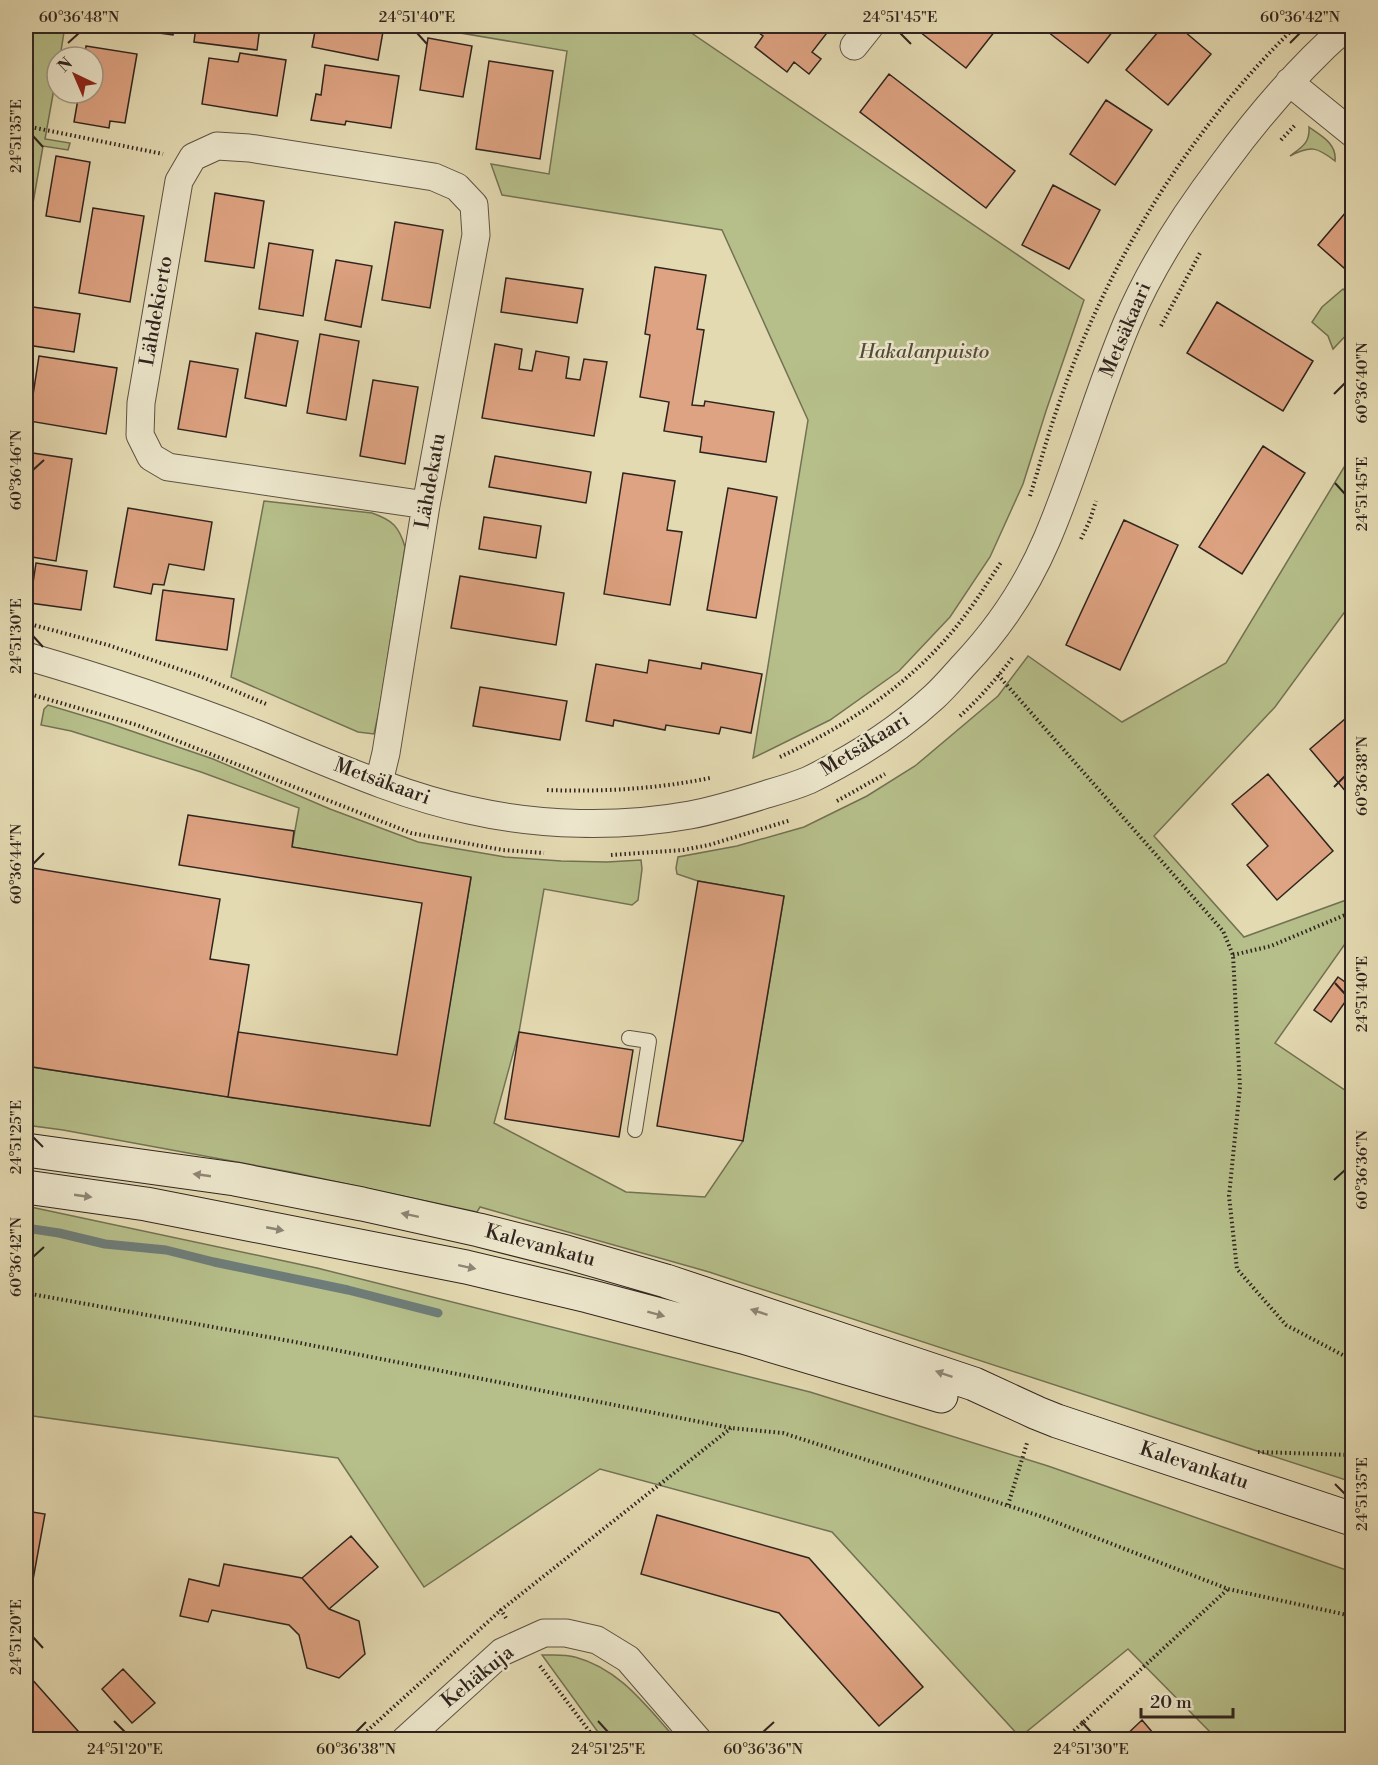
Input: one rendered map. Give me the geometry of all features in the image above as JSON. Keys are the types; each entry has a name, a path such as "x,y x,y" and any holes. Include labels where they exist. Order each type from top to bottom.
{"main road":[{"name":"Kalevankatu","path":"26,1150 235,1179 362,1204 555,1249 666,1281 963,1380 1036,1413 1353,1519"},
{"name":"Kalevankatu","path":"26,1187 146,1204 466,1267 588,1296 743,1338 967,1404 1036,1413"}],"street":[{"path":"854,46 870,26"},
{"name":"Metsäkaari","path":"26,656 103,679 222,720 429,801 472,811 538,821 589,823 639,821 690,815 739,803 805,782 864,750 901,724 935,696 975,654 999,623 1021,591 1035,565 1068,484 1097,399 1128,321 1149,276 1175,232 1252,124 1289,82 1347,26"},
{"path":"1289,82 1353,133"},
{"name":"Lähdekatu","path":"193,157 217,146 249,148 434,177 457,187 474,205 476,235 426,506 386,753 379,782"},
{"name":"Lähdekierto","path":"193,157 179,181 141,403 141,435 151,457 168,467 426,506"},
{"name":"Kehäkuja","path":"405,1740 502,1652 544,1633 566,1633 597,1640 628,1659 698,1740"}],"lane":[{"path":"629,1038 650,1041 635,1130"}],"path":[{"path":"1029,500 1056,409 1075,360 1098,306 1151,208 1226,101 1296,26"},
{"path":"1277,145 1314,104"},
{"path":"26,126 158,153 193,157"},
{"path":"1158,331 1201,250"},
{"path":"1080,541 1097,498"},
{"path":"770,761 834,730 878,701 926,659 949,634 969,611 1001,561"},
{"path":"26,623 129,652 202,677 268,704"},
{"path":"949,634 999,676 1223,931 1233,955 1240,1087 1228,1196 1237,1269 1286,1325 1353,1360"},
{"path":"956,719 999,676 1018,650"},
{"path":"26,693 137,725 411,833 503,850 547,853"},
{"path":"836,801 878,779 893,768"},
{"path":"543,790 638,789 717,777"},
{"path":"604,855 700,847 797,818"},
{"path":"1233,955 1271,946 1353,912"},
{"path":"26,1293 290,1341 731,1428 783,1433 1052,1520 1228,1589 1353,1616"},
{"path":"1008,1505 1036,1413"},
{"path":"357,1740 501,1610 731,1428"},
{"path":"1258,1452 1353,1455"},
{"path":"1064,1740 1228,1589"},
{"path":"501,1610 522,1643 596,1740"}],"green space":[{"path":"26,26 65,26 62,45 45,45 45,105 51,105 45,139 70,143 68,150 43,146 26,243"},
{"name":"Hakalanpuisto","path":"419,26 681,26 1084,300 1023,484 990,557 950,617 899,671 830,720 753,758 808,420 722,230 502,195 491,164 549,174 567,51"},
{"path":"1309,127 1331,145 1335,161 1314,149 1303,150 1290,156 1307,141"},
{"path":"1343,289 1352,298 1352,329 1333,349 1328,336 1312,322 1322,307"},
{"path":"1352,454 1352,602 1275,707 1154,836 1244,937 1349,899 1352,904 1352,934 1275,1043 1352,1095 1352,1482 709,1272 480,1207 477,1212 291,1172 26,1125 26,1066 429,1126 471,878 292,847 299,808 201,772 71,731 41,725 44,709 48,705 213,759 330,809 418,842 505,857 561,861 641,860 638,900 632,905 544,889 519,1032 494,1123 626,1192 705,1197 743,1141 784,896 698,881 677,874 678,857 737,846 804,827 867,796 915,766 998,696 1028,656 1122,722 1226,663"},
{"path":"264,501 372,513 390,521 400,534 405,547 374,734 358,732 231,677"},
{"path":"26,1206 317,1268 810,1392 1048,1466 1352,1572 1352,1739 1217,1739 1128,1649 1020,1737 832,1532 600,1469 424,1587 338,1458 26,1415"},
{"path":"542,1655 571,1656 606,1670 631,1690 676,1739 603,1739"}],"building":[{"path":"108,26 175,26 173,35"},
{"path":"196,26 260,26 257,50 194,42"},
{"path":"316,26 384,26 378,60 312,47"},
{"path":"750,26 825,26 830,29 812,52 821,59 809,74 794,62 787,72 755,47 763,36"},
{"path":"926,26 999,26 966,68 920,32"},
{"path":"1053,26 1117,26 1088,63 1048,32"},
{"path":"1163,26 1178,26 1211,54 1168,105 1126,70"},
{"path":"428,38 472,46 463,97 420,90"},
{"path":"105,49 137,54 125,123 110,121 109,128 74,122 77,105 105,105"},
{"path":"240,53 286,60 277,116 202,104 209,58 238,62"},
{"path":"489,61 553,71 540,159 476,149"},
{"path":"325,65 399,76 391,128 346,121 345,125 311,120 316,94 321,95"},
{"path":"889,74 1015,171 986,208 860,112"},
{"path":"1106,100 1152,130 1115,185 1070,154"},
{"path":"56,156 90,162 80,222 46,216"},
{"path":"1053,185 1100,210 1069,269 1022,245"},
{"path":"215,193 264,201 254,268 205,261"},
{"path":"1352,205 1352,275 1318,245"},
{"path":"93,208 144,216 130,302 79,293"},
{"path":"395,222 443,230 430,308 382,300"},
{"path":"269,243 313,250 303,316 259,309"},
{"path":"336,260 372,266 361,327 325,320"},
{"path":"655,267 706,275 697,329 704,330 692,405 704,406 705,401 774,412 766,462 700,452 702,437 664,431 669,402 640,397 650,335 645,334"},
{"path":"506,278 583,289 577,323 501,312"},
{"path":"1217,302 1313,361 1283,411 1187,353"},
{"path":"33,307 80,314 74,352 27,345"},
{"path":"256,333 298,341 286,406 245,398"},
{"path":"320,334 359,341 346,420 307,413"},
{"path":"495,344 522,349 519,369 532,371 536,351 569,357 566,378 580,380 584,359 607,362 594,436 482,418"},
{"path":"39,356 117,368 106,434 29,421"},
{"path":"190,361 238,369 226,437 178,429"},
{"path":"373,380 418,387 405,464 360,456"},
{"path":"1263,446 1305,473 1242,574 1199,547"},
{"path":"26,452 72,459 56,561 26,556"},
{"path":"495,456 591,472 586,503 489,487"},
{"path":"623,473 675,481 667,530 682,532 670,605 604,594"},
{"path":"728,488 777,497 756,618 707,610"},
{"path":"128,508 212,522 204,570 169,564 164,585 153,584 151,594 114,587"},
{"path":"484,517 541,526 536,558 479,549"},
{"path":"1124,520 1178,545 1120,670 1066,645"},
{"path":"36,563 87,571 81,610 30,603"},
{"path":"460,576 564,593 556,645 451,628"},
{"path":"163,590 234,599 227,650 156,640"},
{"path":"649,660 701,669 702,663 762,674 751,733 721,727 719,734 666,725 665,730 614,720 613,726 586,721 596,664 647,673"},
{"path":"480,687 567,701 560,740 473,726"},
{"path":"1352,713 1352,799 1310,749"},
{"path":"1268,774 1333,851 1277,900 1247,865 1268,846 1232,804"},
{"path":"188,815 294,831 292,847 471,877 430,1126 228,1097 238,1032 397,1055 422,903 179,865"},
{"path":"26,867 220,899 210,959 249,965 228,1097 26,1066"},
{"path":"698,881 784,896 743,1141 657,1126"},
{"path":"1338,977 1352,987 1352,992 1331,1022 1314,1010"},
{"path":"519,1032 633,1050 619,1137 505,1119"},
{"path":"26,1511 45,1514 26,1618"},
{"path":"657,1515 809,1558 923,1687 879,1726 779,1613 641,1574"},
{"path":"351,1536 378,1567 329,1609 302,1578"},
{"path":"224,1564 302,1578 329,1609 359,1621 365,1654 339,1678 307,1668 299,1635 289,1625 212,1610 208,1622 180,1616 189,1579 219,1586"},
{"path":"123,1669 155,1703 132,1723 102,1689"},
{"path":"30,1677 86,1740 26,1740 26,1681"},
{"path":"1142,1720 1159,1740 1121,1740"}],"waterway":[{"path":"26,1228 105,1244 166,1250 348,1290 438,1313"}]}
